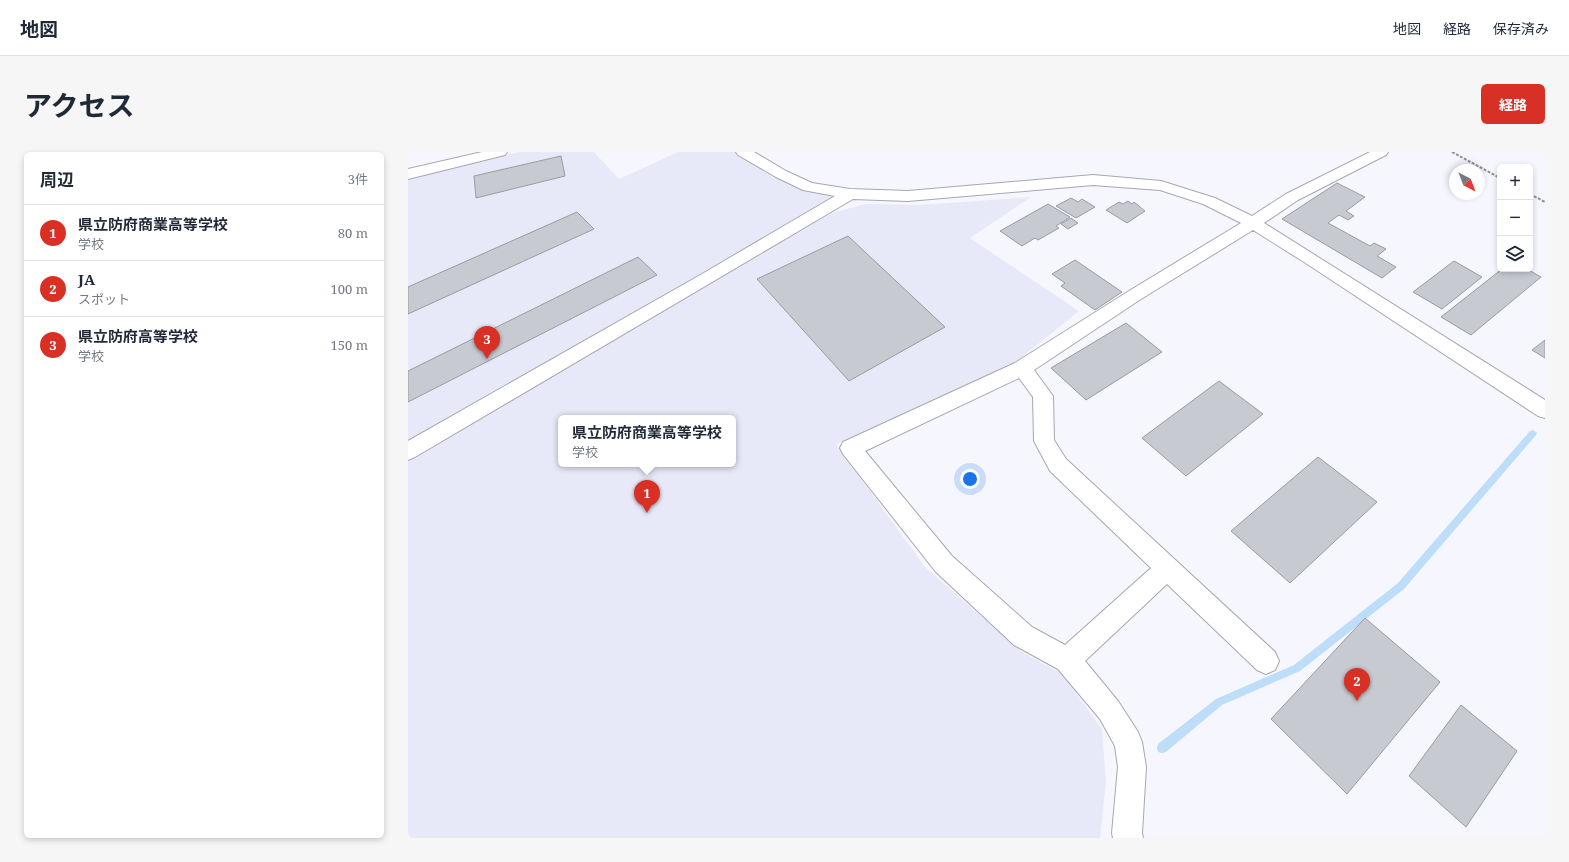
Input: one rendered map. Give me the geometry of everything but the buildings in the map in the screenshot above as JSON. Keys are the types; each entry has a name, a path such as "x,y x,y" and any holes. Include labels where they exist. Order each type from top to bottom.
{"street":[{"path":"408,174 497,152"},
{"path":"743,152 781,174 808,187 850,194 908,196 1093,180 1161,186 1187,193 1209,201 1253,223 1310,258 1545,410"},
{"path":"1128,838 1127,833 1132,767 1128,742 1109,710 1067,660 1023,636 944,564 850,448 1022,368 1135,295 1253,223 1292,197 1381,152"},
{"path":"408,450 701,282 850,194"},
{"path":"1022,368 1043,396 1044,441 1058,465 1266,661"},
{"path":"1067,660 1168,568"}],"path":[{"path":"1452,152 1497,176"},
{"path":"1533,196 1545,202"}],"shaded area":[{"path":"520,152 594,152 619,179 678,152 743,152 781,174 850,194 408,451 408,178"},
{"path":"1031,197 970,238 1079,311 1009,368 836,444 925,567 1022,652 1061,673 1102,729 1106,782 1100,838 408,838 408,458 832,213 865,204 920,205"}],"waterway":[{"path":"1162,748 1219,702 1297,668 1401,586 1533,433"}],"place":[{"name":"県立防府高等学校","path":"487,359"},
{"name":"県立防府商業高等学校","path":"647,513"},
{"name":"JA","path":"1357,701"}]}
